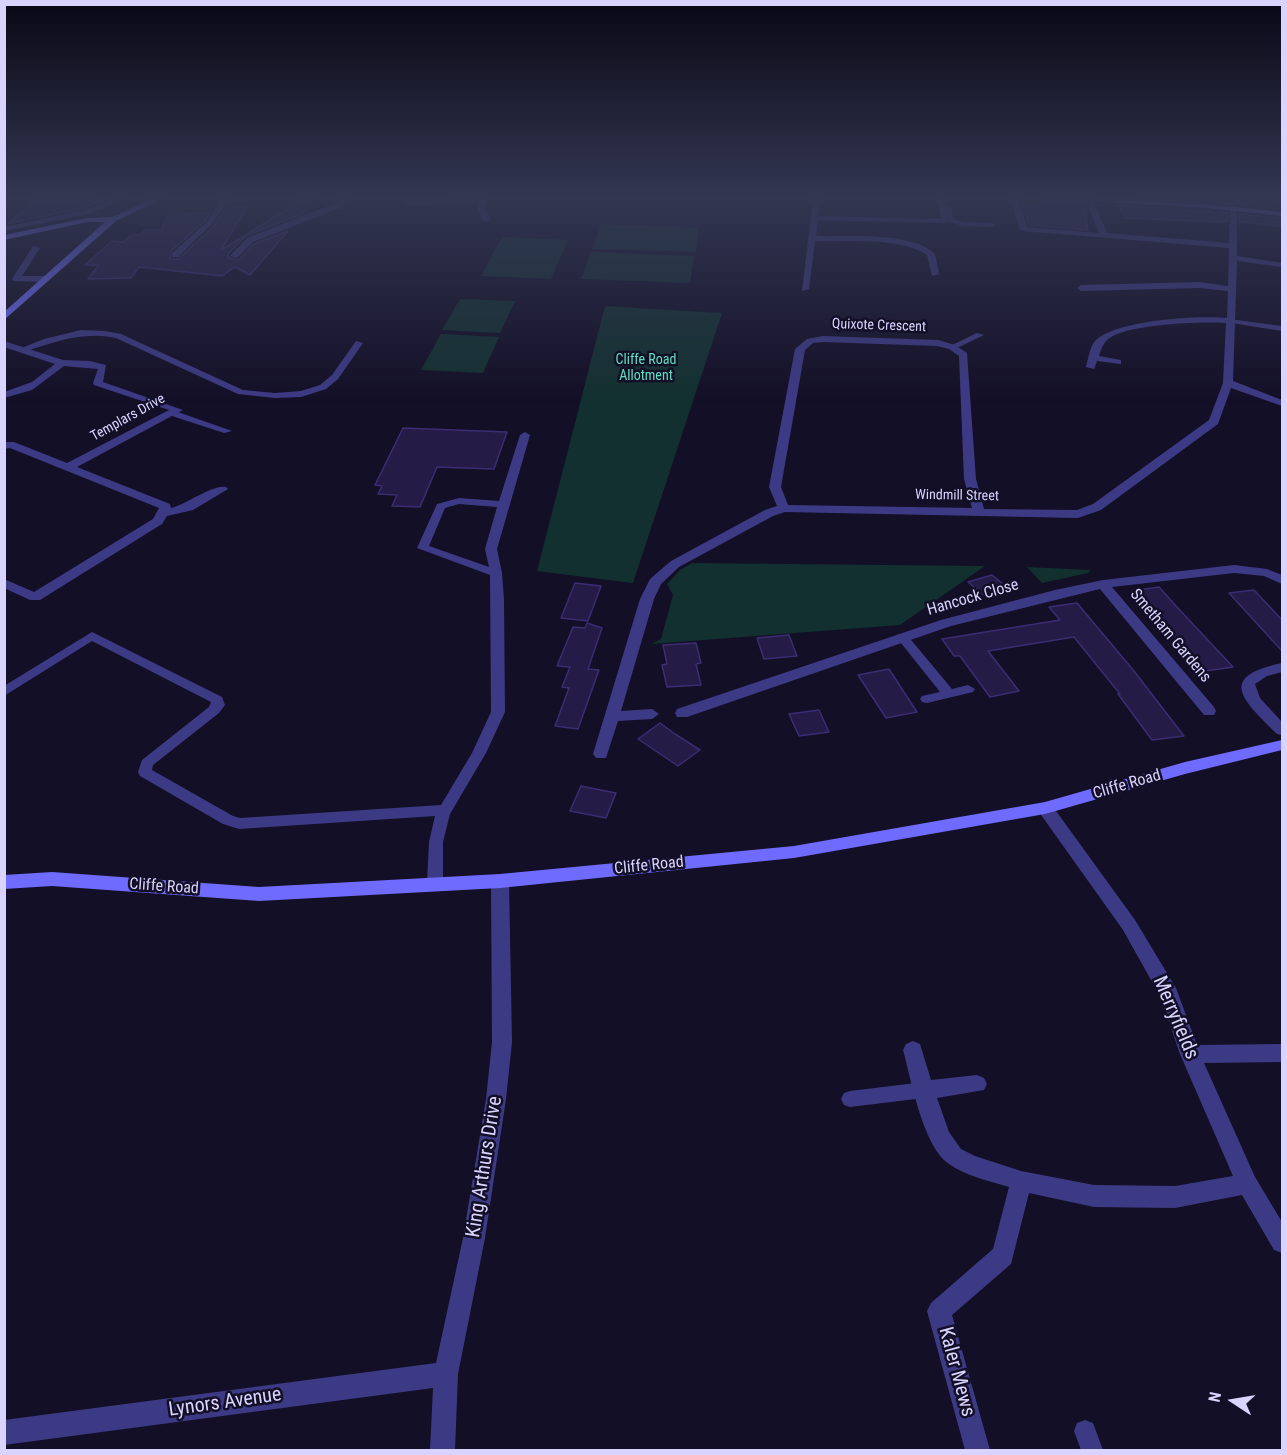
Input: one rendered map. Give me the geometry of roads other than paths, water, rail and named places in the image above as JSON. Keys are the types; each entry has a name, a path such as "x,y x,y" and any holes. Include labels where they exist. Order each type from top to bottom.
{"street":[{"path":"7,284 16,279 24,267"},
{"path":"4,317 58,267"},
{"path":"805,288 808,267"},
{"path":"934,267 935,274"},
{"name":"Windmill Street","path":"601,754 646,598 655,582 675,564 769,513 784,508 1078,514 1097,507 1214,422 1228,383 1233,267"},
{"path":"16,279 44,279"},
{"path":"1082,288 1199,285 1232,289"},
{"path":"1118,362 1092,362 1099,342 1120,330 1201,318 1232,321"},
{"name":"Quixote Crescent","path":"784,508 775,487 802,346 816,340 831,339 930,342 952,347"},
{"name":"Templars Drive","path":"4,344 62,363 90,363 103,368 98,383 178,410 68,467"},
{"path":"952,347 963,355 970,479 979,511"},
{"path":"4,395 16,394 40,383 62,363"},
{"path":"1228,383 1282,403"},
{"path":"4,446 10,444 166,507 158,521 34,597 4,583"},
{"path":"162,514 189,507 222,489"},
{"name":"Hancock Close","path":"682,713 946,623 1103,584 1234,569 1267,573 1282,579"},
{"name":"Smetham Gardens","path":"1103,584 1209,711"},
{"path":"1282,668 1262,670 1253,675 1248,683 1248,689 1256,702 1282,730"},
{"path":"611,717 652,714"},
{"name":"Cliffe Road","path":"4,882 52,879 259,894 500,881 794,852 1045,808 1185,768 1282,745"},
{"name":"Merryfields","path":"1045,808 1129,926 1169,994 1190,1054 1247,1184 1282,1242"},
{"name":"King Arthurs Drive","path":"443,1450 446,1374 474,1238 496,1099 502,1042 500,881"},
{"path":"913,1050 940,1138 954,1156 971,1165 1022,1181 1094,1196 1175,1197 1247,1184"},
{"path":"1190,1054 1282,1053"},
{"path":"924,1090 977,1084"},
{"name":"Kaler Mews","path":"977,1450 939,1311 1003,1256 1022,1181"},
{"name":"Lynors Avenue","path":"4,1432 446,1374"}],"lane":[{"path":"1232,321 1282,329"},
{"path":"23,350 73,333 106,333 118,336 241,392 263,396 290,396 331,382 359,343"},
{"path":"952,347 980,335"},
{"path":"172,413 227,431"},
{"path":"435,883 436,842 445,810 479,753 498,712 496,573 490,549 525,435"},
{"path":"496,573 423,548 441,506 459,501 503,504"},
{"path":"4,692 92,636 217,700 218,705 214,711 147,764 145,772 228,820 239,824 445,810"},
{"path":"903,638 949,694"},
{"path":"927,699 968,688"},
{"path":"850,1099 924,1090"}],"park label":[{"name":"Cliffe Road Allotment","path":"646,368"}]}
